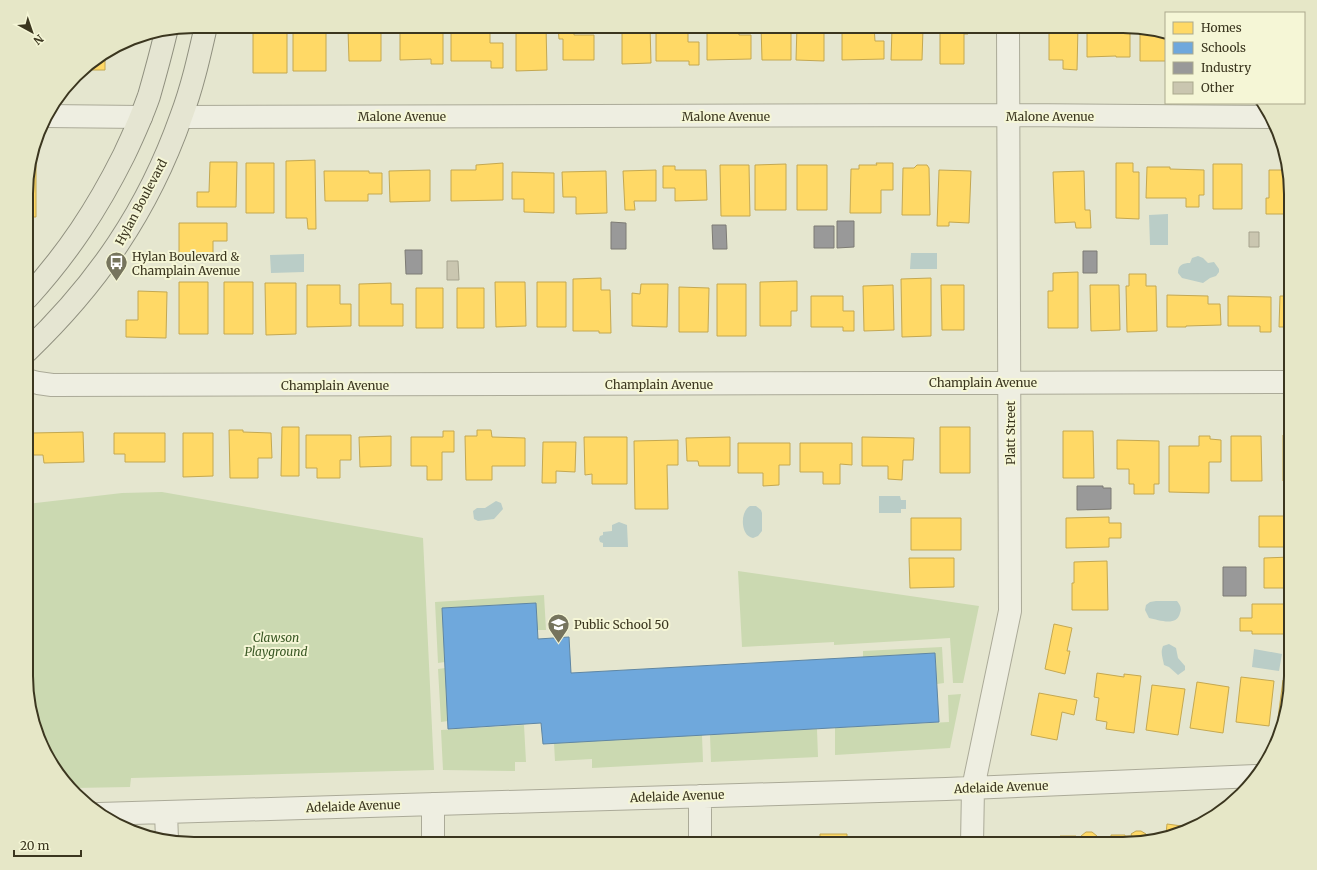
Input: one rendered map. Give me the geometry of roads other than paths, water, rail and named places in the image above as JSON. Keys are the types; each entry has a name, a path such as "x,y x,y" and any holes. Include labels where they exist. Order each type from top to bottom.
{"main road":[{"name":"Hylan Boulevard","path":"33,345 66,312 92,280 117,248 138,213 156,178 182,117 204,33"},
{"path":"33,291 72,244 96,209 118,167 150,91 165,35"}],"street":[{"name":"Platt Street","path":"972,837 973,788 1010,610 1008,33"},
{"name":"Malone Avenue","path":"182,117 1008,115 1264,117"},
{"path":"53,116 140,117"},
{"name":"Champlain Avenue","path":"33,382 52,386 1284,382"},
{"name":"Adelaide Avenue","path":"111,814 973,788 1249,776"},
{"path":"700,796 700,837"},
{"path":"432,804 433,837"},
{"path":"166,812 167,835"}],"place":[{"name":"Hylan Boulevard & Champlain Avenue","path":"116,282"},
{"name":"Public School 50","path":"558,644"}],"park label":[{"name":"Clawson Playground","path":"276,644"}]}
